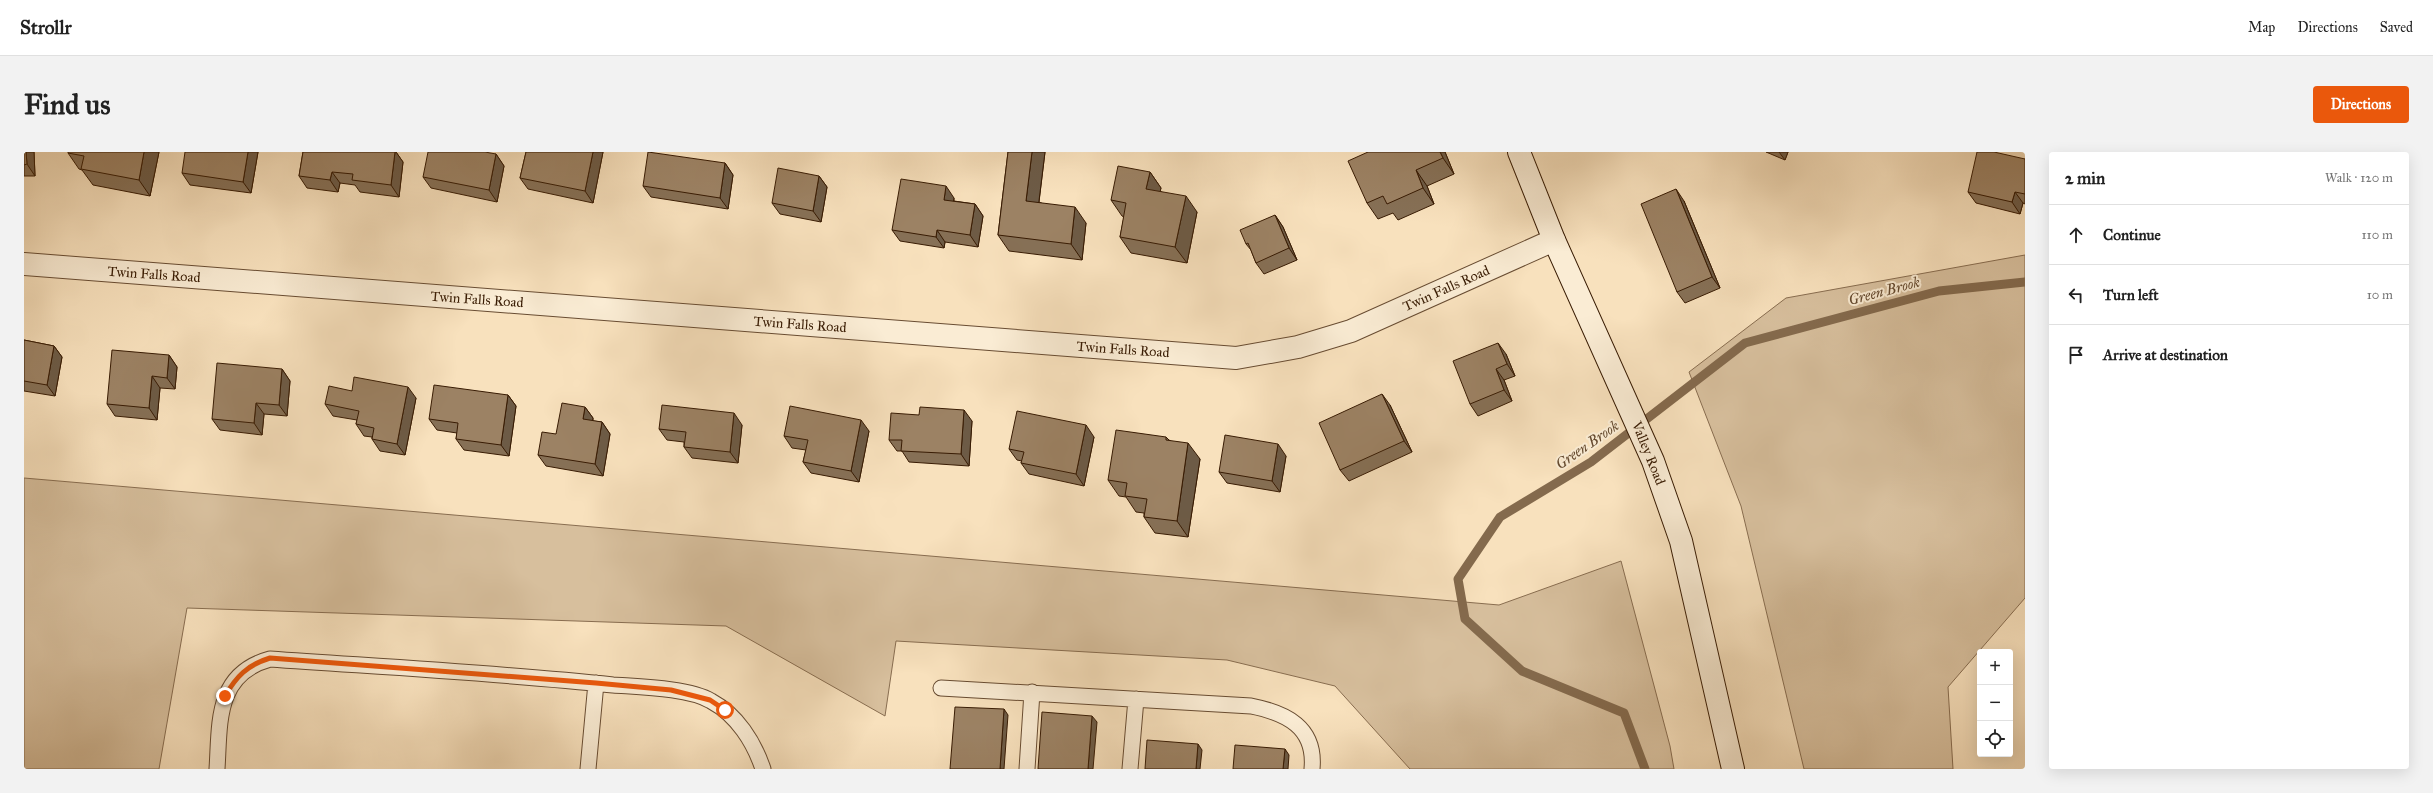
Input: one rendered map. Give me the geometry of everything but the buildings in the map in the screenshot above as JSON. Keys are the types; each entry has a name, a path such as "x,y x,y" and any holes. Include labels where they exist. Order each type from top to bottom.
{"street":[{"name":"Valley Road","path":"1518,152 1554,240 1653,461 1681,541 1733,769"},
{"name":"Twin Falls Road","path":"24,264 1236,358 1298,348 1351,331 1554,240"}],"lane":[{"path":"216,769 221,710 225,696 234,681 245,670 257,662 270,658 671,690 710,700 725,710 750,738 764,769"},
{"path":"588,769 596,683"},
{"path":"941,688 1032,692 1136,700 1250,706 1272,710 1301,728 1309,742 1312,769"},
{"path":"1027,769 1032,692"},
{"path":"1130,769 1136,700"}],"shaded area":[{"path":"2025,255 2025,598 1981,649 1977,649 1977,653 1948,687 1953,769 1804,769 1741,506 1689,372 1786,298"},
{"path":"24,478 1499,605 1621,561 1670,746 1674,769 1410,769 1335,686 1227,660 896,641 885,716 726,626 187,608 159,769 24,769"}],"waterway":[{"name":"Green Brook","path":"1645,769 1624,713 1522,671 1465,619 1458,579 1500,517 1591,462 1745,343 1939,291 2025,282"}],"route":[{"path":"225,696 234,681 245,670 257,662 270,658 671,690 710,700 725,710"}]}
